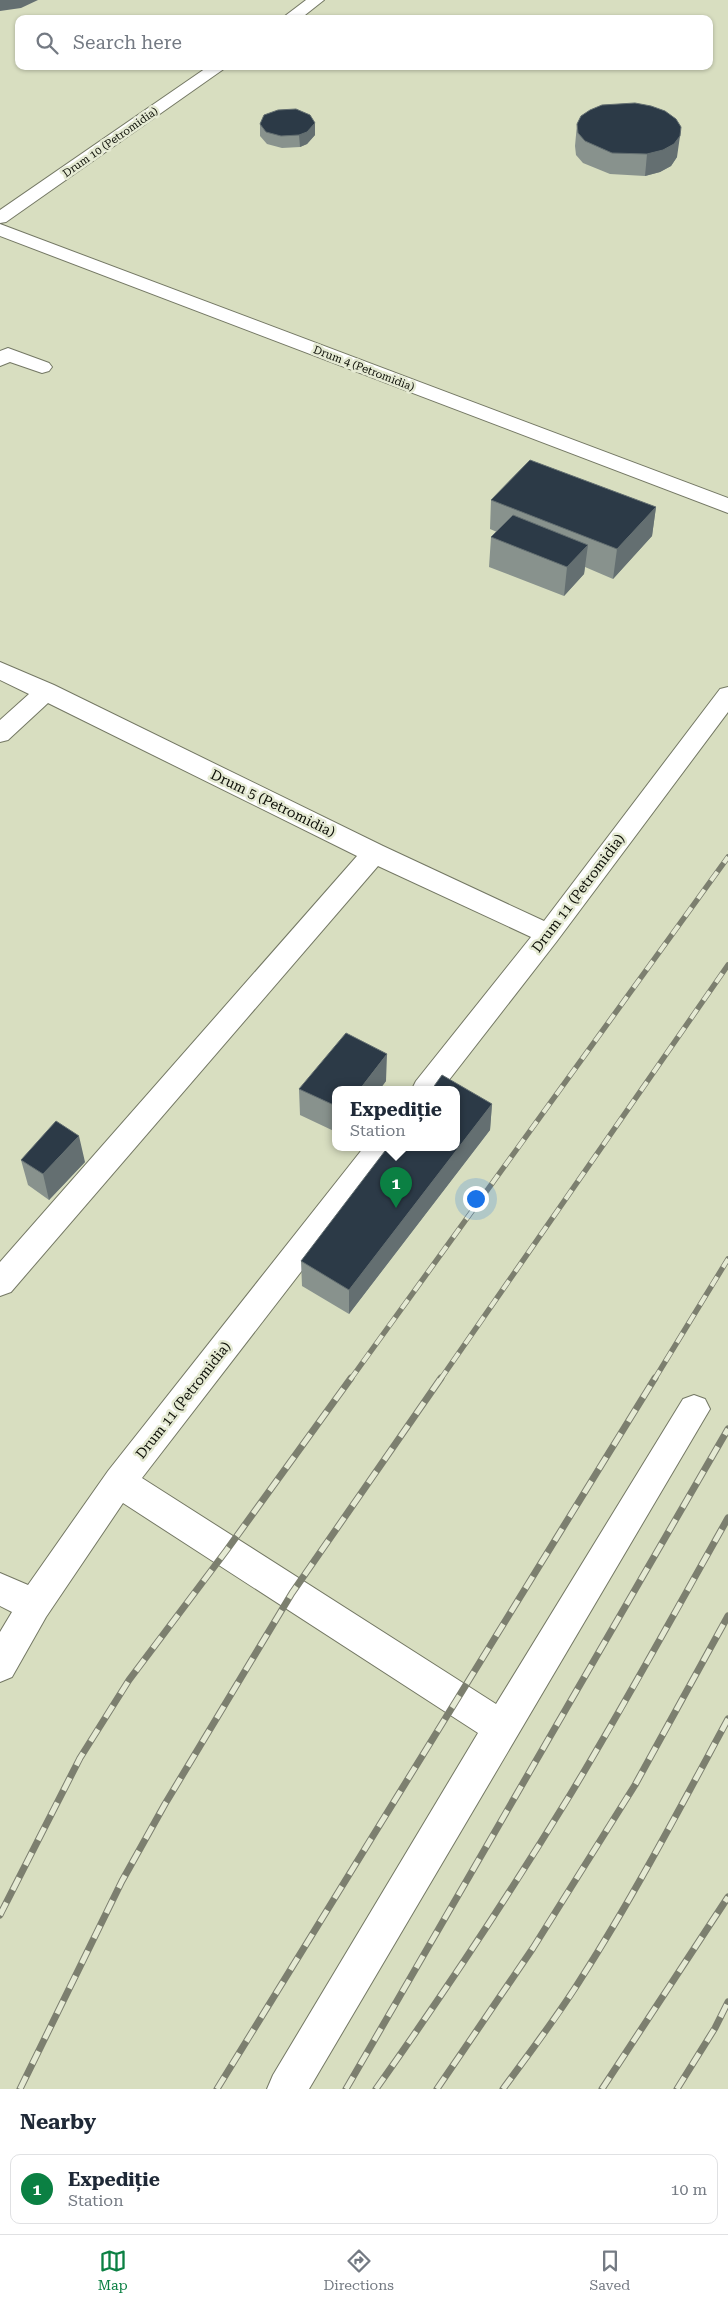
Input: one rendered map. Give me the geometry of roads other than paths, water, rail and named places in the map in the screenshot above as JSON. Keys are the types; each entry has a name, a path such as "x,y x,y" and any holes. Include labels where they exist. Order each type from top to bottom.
{"lane":[{"path":"295,15 316,0"},
{"name":"Drum 10 (Petromidia)","path":"0,218 214,70"},
{"name":"Drum 4 (Petromidia)","path":"0,230 728,506"},
{"path":"0,360 8,354 42,367"},
{"name":"Drum 5 (Petromidia)","path":"0,670 374,853 548,934"},
{"path":"0,734 46,692"},
{"name":"Drum 11 (Petromidia)","path":"428,1086 548,934 728,695"},
{"path":"0,1283 374,853"},
{"name":"Drum 11 (Petromidia)","path":"0,1665 34,1605 119,1482 378,1151"},
{"path":"287,2089 501,1728 694,1409"},
{"path":"119,1482 501,1728"},
{"path":"0,1589 34,1605"}],"railway":[{"path":"350,1380 728,857"},
{"path":"440,1380 728,965"},
{"path":"654,1380 728,1259"},
{"path":"0,1915 80,1758 129,1680 226,1551 351,1378"},
{"path":"20,2089 122,1881 165,1804 292,1593 441,1378"},
{"path":"217,2089 655,1378"},
{"path":"346,2089 728,1429"},
{"path":"376,2089 476,1944 524,1870 630,1692 728,1518"},
{"path":"437,2089 533,1948 635,1785 728,1616"},
{"path":"503,2089 544,2034 602,1946 728,1719"},
{"path":"602,2089 728,1897"},
{"path":"677,2089 715,2028 728,2002"}],"place":[{"name":"Expediție","path":"396,1208"}]}
